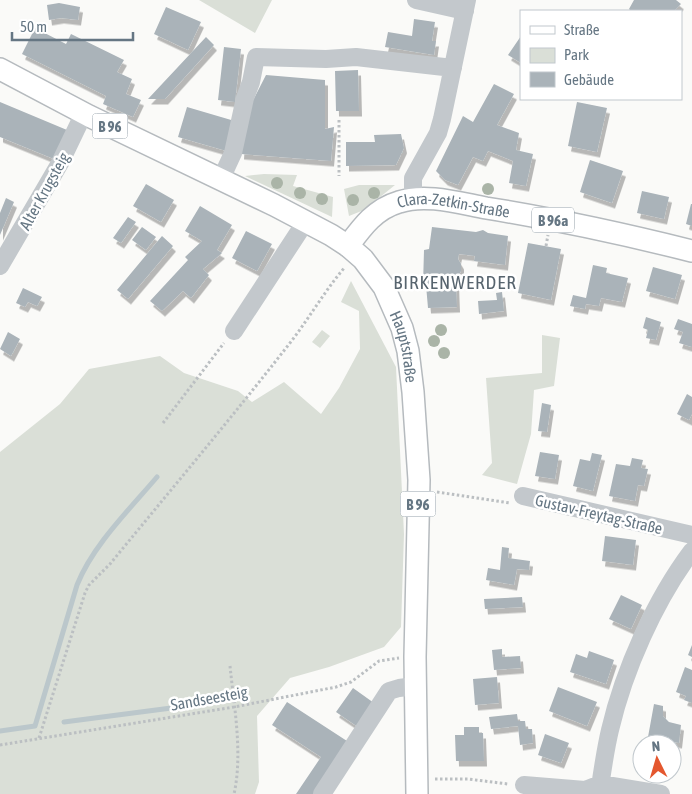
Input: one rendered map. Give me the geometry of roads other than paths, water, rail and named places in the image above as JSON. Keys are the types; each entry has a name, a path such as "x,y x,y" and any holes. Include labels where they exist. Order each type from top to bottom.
{"main road":[{"name":"Hauptstraße","path":"0,68 84,113 306,221 352,250 377,277 387,292 400,321 406,341 414,392 418,492 415,657 416,787"},
{"name":"Clara-Zetkin-Straße","path":"352,250 361,228 378,212 400,202 413,200 455,203 528,215 620,233 692,251"}],"street":[{"path":"413,200 413,178 438,132 442,119 466,5 416,0"},
{"path":"221,179 234,152 256,57 326,59 356,57 453,68"},
{"name":"Alter Krugsteig","path":"0,266 60,162 84,113"},
{"path":"234,331 306,221"},
{"name":"Gustav-Freytag-Straße","path":"523,496 692,535"},
{"path":"600,789 610,730 628,670 659,606 680,567 692,551"},
{"path":"322,794 389,692 399,688 415,686"},
{"path":"524,786 661,794"}],"waterway":[{"path":"0,731 35,726 77,585 84,570 102,542 157,477"},
{"path":"64,722 179,707"}],"district":[{"name":"BIRKENWERDER","path":"455,282"}]}
